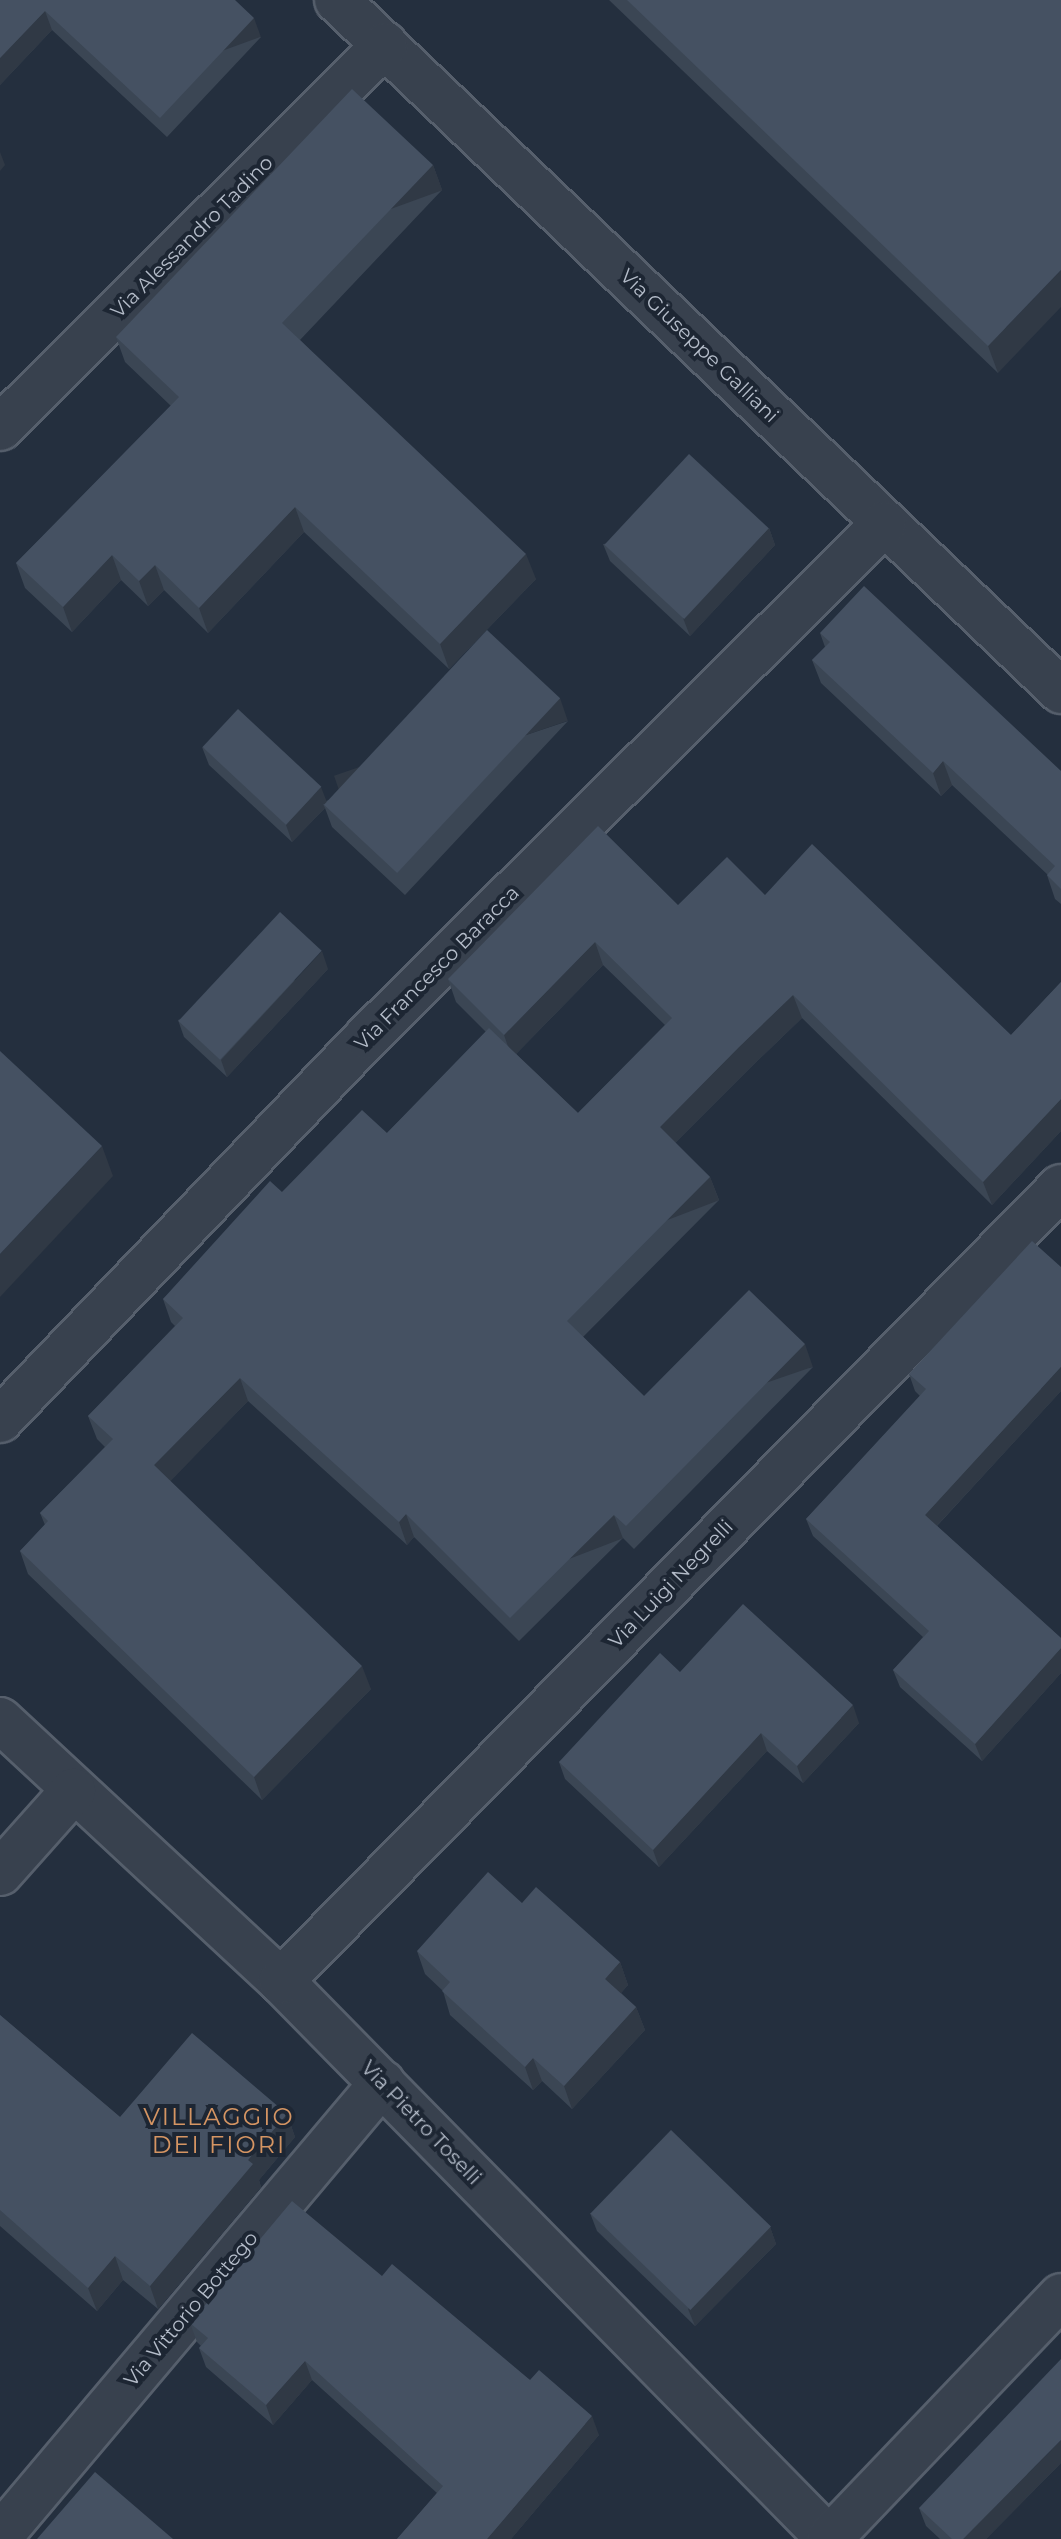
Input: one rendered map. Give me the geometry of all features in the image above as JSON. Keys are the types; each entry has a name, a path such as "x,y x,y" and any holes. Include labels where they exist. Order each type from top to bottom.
{"street":[{"name":"Via Giuseppe Galliani","path":"337,0 1061,691"},
{"name":"Via Alessandro Tadino","path":"0,428 385,45"},
{"name":"Via Francesco Baracca","path":"0,1420 367,1037 884,524"},
{"name":"Via Luigi Negrelli","path":"281,1981 1061,1187"},
{"name":"Via Pietro Toselli","path":"0,1720 281,1981 829,2539"},
{"path":"0,1873 73,1791"},
{"name":"Via Vittorio Bottego","path":"0,2536 382,2083"},
{"path":"829,2539 1061,2296"}],"building":[{"path":"0,0 235,0 254,18 160,118 45,11 0,58"},
{"path":"627,0 1061,0 1061,270 988,346"},
{"path":"352,89 433,165 282,323 526,554 440,644 295,507 199,608 155,565 139,581 112,555 63,607 16,563 179,397 116,337"},
{"path":"689,454 769,528 684,619 604,545"},
{"path":"864,586 1061,771 1061,889 1047,875 1055,866 943,761 933,773 812,660 830,642 820,633"},
{"path":"487,630 560,698 397,873 324,805"},
{"path":"238,709 321,787 286,825 203,747"},
{"path":"598,826 678,905 727,857 765,895 812,844 1011,1035 1061,982 1061,1099 983,1182 793,995 660,1127 710,1177 567,1321 644,1396 749,1290 805,1344 626,1526 614,1515 510,1618 406,1514 399,1522 240,1378 154,1465 362,1666 254,1777 20,1551 48,1521 40,1513 113,1439 88,1416 183,1318 163,1299 270,1181 282,1192 362,1110 387,1133 489,1028 578,1113 672,1018 595,942 504,1035 448,979"},
{"path":"280,912 322,951 220,1060 178,1021"},
{"path":"0,1051 102,1146 0,1254"},
{"path":"1032,1241 1061,1267 1061,1367 925,1515 1061,1638 1061,1648 975,1744 893,1670 929,1631 806,1519 926,1389 909,1374"},
{"path":"743,1604 853,1705 797,1766 761,1733 653,1850 559,1762 660,1653 680,1672"},
{"path":"488,1872 522,1903 536,1887 620,1962 605,1979 636,2007 564,2086 533,2058 525,2067 442,1991 450,1982 417,1951"},
{"path":"0,2015 120,2117 192,2033 287,2114 248,2160 253,2164 150,2286 115,2256 88,2288 0,2210"},
{"path":"671,2130 771,2227 690,2310 590,2213"},
{"path":"292,2201 382,2276 392,2264 530,2380 539,2370 592,2416 487,2539 397,2539 443,2486 305,2361 266,2405 199,2348 208,2338 190,2323"},
{"path":"1061,2359 1061,2440 963,2539 952,2539 919,2508"},
{"path":"95,2472 173,2539 37,2539"}],"district":[{"name":"VILLAGGIO DEI FIORI","path":"219,2131"}]}
